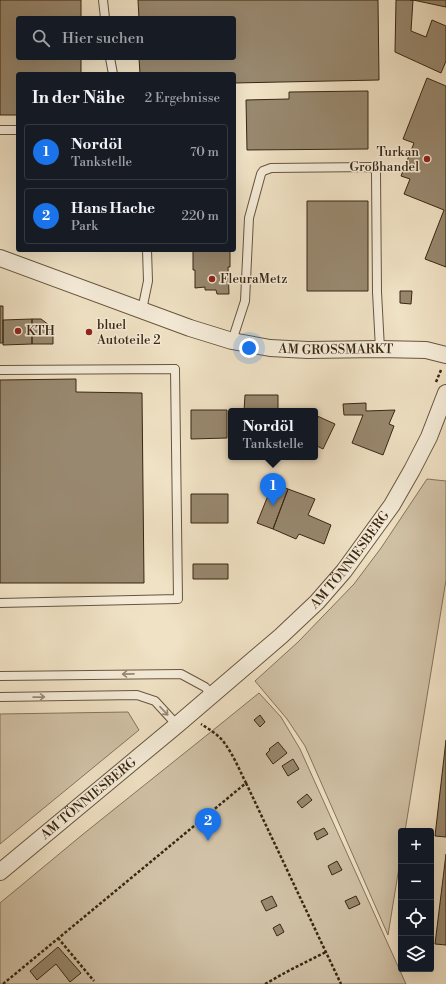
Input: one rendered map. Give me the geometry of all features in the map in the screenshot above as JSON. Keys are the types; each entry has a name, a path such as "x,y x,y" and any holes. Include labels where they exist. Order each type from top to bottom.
{"street":[{"name":"AM GROSSMARKT","path":"0,258 190,328 232,341 270,348 308,350 426,350 444,360"},
{"name":"AM TÖNNIESBERG","path":"0,872 177,725 281,636 317,602 344,571 395,499 412,470 429,437 440,390"}],"lane":[{"path":"103,0 105,16"},
{"path":"110,60 113,72"},
{"path":"0,130 16,130"},
{"path":"232,341 245,301 249,218 263,171 271,168 373,167 376,169 377,292 380,349"},
{"path":"142,310 148,281 147,252"},
{"path":"0,370 175,370 178,599 0,603"},
{"path":"0,676 181,674 205,687 212,695"},
{"path":"0,697 138,695 155,701 177,725"}],"path":[{"path":"440,390 444,360"},
{"path":"198,723 212,731 223,741 234,758 341,984"},
{"path":"3,984 246,783"},
{"path":"58,938 94,981"},
{"path":"265,984 326,952"}],"shaded area":[{"path":"427,479 446,481 446,580 405,828 398,828 398,873 388,935 305,746 287,719 255,681 298,642 354,584 381,548"},
{"path":"259,693 281,717 300,749 398,966 398,972 401,972 406,984 0,984 0,903"},
{"path":"128,712 139,730 0,844 0,714"}],"building":[{"path":"0,0 81,0 81,16 16,16 16,60 81,60 81,72 16,72 16,115 0,115"},
{"path":"138,0 378,0 379,80 236,83 236,72 140,72 139,60 236,60 236,16 139,16"},
{"path":"396,0 413,0 411,31 426,37 432,20 446,26 446,61 441,73 395,52"},
{"path":"413,0 446,0 446,7"},
{"name":"Turkan Großhandel","path":"427,78 446,86 446,267 425,259 444,210 404,194 410,179 401,176 414,143 403,139"},
{"path":"368,91 368,149 247,150 246,100 289,99 289,92"},
{"path":"307,201 368,201 368,291 307,291"},
{"name":"FleuraMetz","path":"193,252 230,252 230,267 228,267 229,294 217,294 216,290 205,290 205,287 195,288 195,270 193,270"},
{"path":"400,291 412,291 411,304 400,303"},
{"path":"0,306 3,306 3,343 0,343"},
{"name":"KTH","path":"32,319 32,344 3,345 3,320"},
{"path":"32,319 41,319 53,328 53,344 32,344"},
{"path":"76,379 76,392 142,393 144,583 0,583 0,380"},
{"path":"245,395 278,395 278,408 244,408"},
{"path":"366,403 366,411 395,410 389,424 394,426 383,455 352,443 363,415 344,415 343,404"},
{"path":"191,410 227,410 227,438 191,439"},
{"path":"318,416 335,424 323,449 318,446"},
{"path":"273,483 288,489 273,529 257,523"},
{"path":"288,489 315,499 308,515 331,525 324,544 299,534 296,539 273,529"},
{"path":"191,494 228,494 228,523 191,523"},
{"path":"193,564 228,564 228,579 193,579"},
{"path":"260,715 265,722 260,727 254,720"},
{"path":"446,740 446,837 435,836"},
{"path":"278,742 287,753 273,764 266,754 270,750 269,749"},
{"path":"293,759 299,769 288,776 282,766"},
{"path":"307,794 312,800 302,808 297,802"},
{"path":"324,828 328,834 317,840 314,833"},
{"path":"446,854 446,945 435,944"},
{"path":"337,861 342,870 332,875 328,866"},
{"path":"272,896 277,906 266,911 261,901"},
{"path":"356,896 360,904 349,909 345,901"},
{"path":"280,924 284,932 277,936 273,928"},
{"path":"58,947 81,973 70,982 56,964 37,980 30,971"}],"place":[{"name":"Turkan Großhandel","path":"427,159"},
{"name":"FleuraMetz","path":"212,279"},
{"name":"KTH","path":"18,331"},
{"name":"bluel Autoteile 2","path":"89,332"},
{"name":"Nordöl","path":"273,506"},
{"name":"Hans Hache","path":"208,841"}]}
